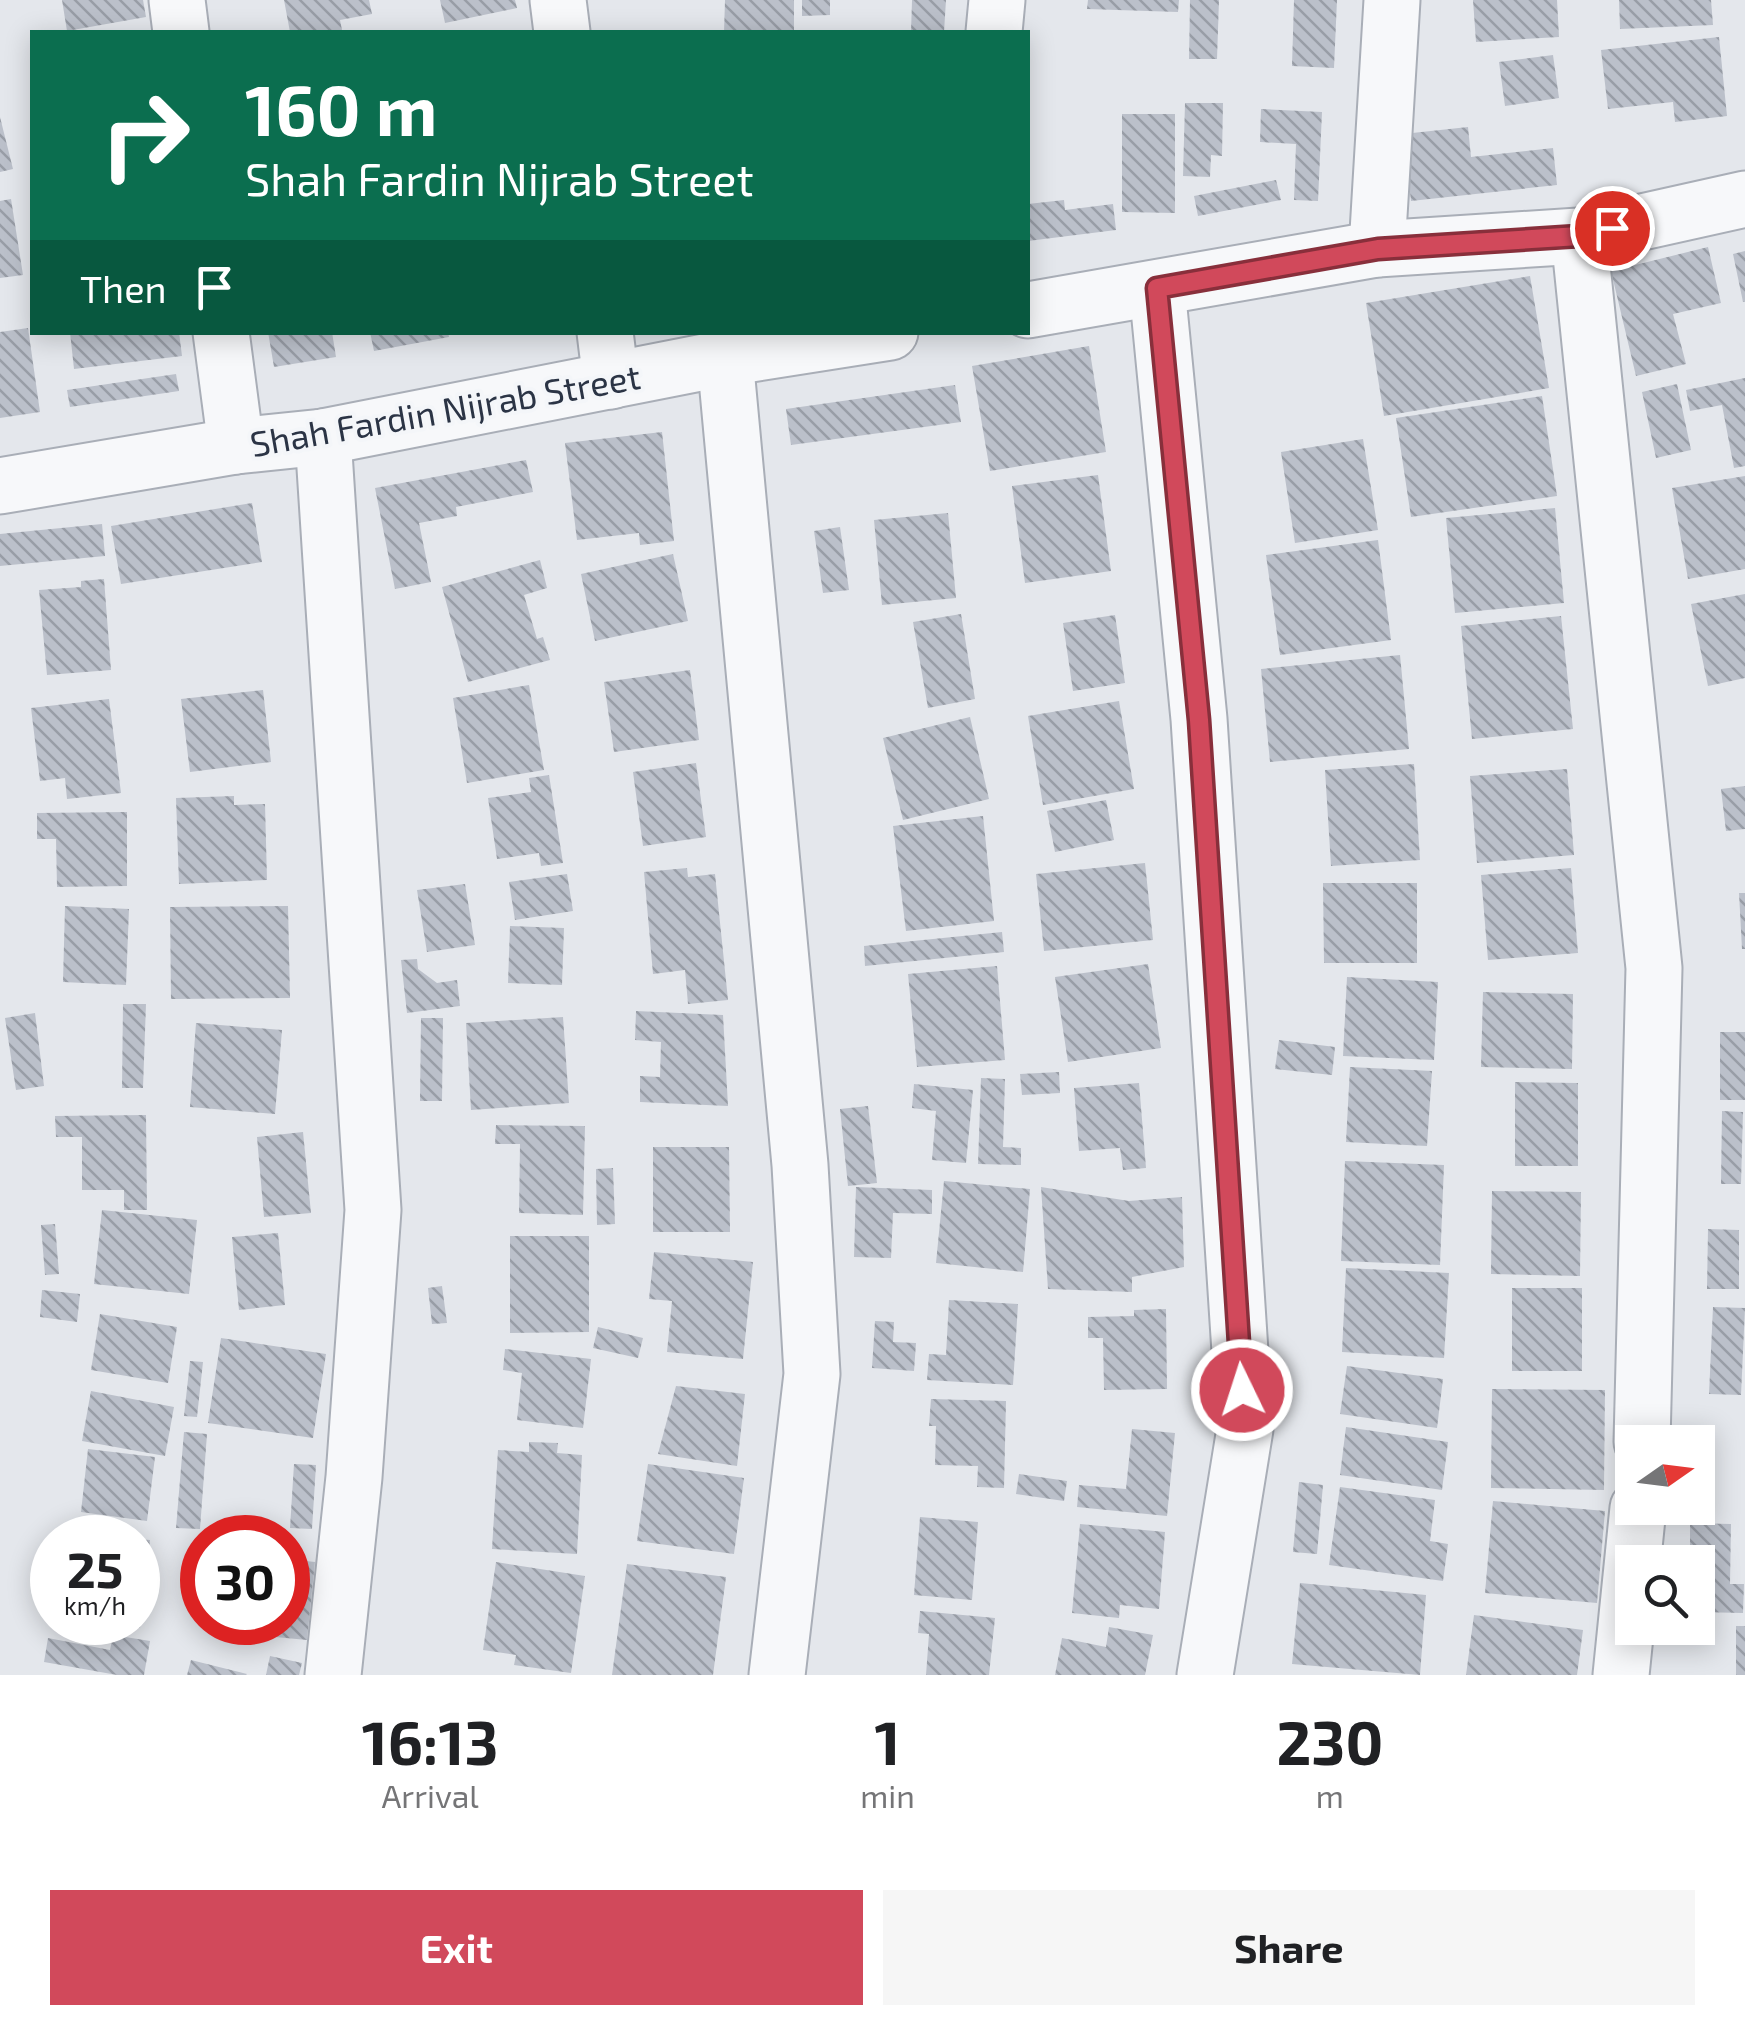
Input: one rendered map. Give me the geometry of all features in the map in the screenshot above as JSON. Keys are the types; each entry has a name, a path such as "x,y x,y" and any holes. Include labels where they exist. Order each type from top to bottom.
{"street":[{"path":"177,0 181,30"},
{"path":"558,0 562,30"},
{"path":"994,30 998,0"},
{"path":"1378,249 1392,0"},
{"path":"1030,310 1378,249 1579,236 1745,200"},
{"path":"1579,236 1654,968 1642,1425"},
{"path":"1157,288 1199,720 1245,1429 1205,1675"},
{"path":"221,335 236,446"},
{"name":"Shah Fardin Nijrab Street","path":"0,486 236,446 323,437 608,357 725,358 871,335"},
{"path":"725,358 800,1165 812,1374 777,1675"},
{"path":"323,437 373,1210 354,1477 333,1675"},
{"path":"1620,1675 1636,1525"}],"building":[{"path":"62,0 143,0 146,17 67,30"},
{"path":"284,0 369,0 372,14 340,20 342,30 290,30"},
{"path":"440,0 515,0 517,8 445,23"},
{"path":"725,0 794,0 794,30 724,30"},
{"path":"802,0 830,0 830,15 802,16"},
{"path":"912,0 946,0 944,30 911,30"},
{"path":"1088,0 1179,0 1178,12 1087,9"},
{"path":"1190,0 1219,0 1217,59 1189,59"},
{"path":"1294,0 1337,0 1334,68 1292,66"},
{"path":"1473,0 1557,0 1559,37 1476,42"},
{"path":"1619,0 1711,0 1713,25 1620,29"},
{"path":"1719,37 1727,116 1675,122 1673,102 1608,109 1601,50"},
{"path":"1553,55 1559,98 1505,106 1499,62"},
{"path":"1185,103 1223,103 1222,156 1211,155 1210,177 1183,176"},
{"path":"1261,109 1322,112 1318,201 1294,200 1296,144 1260,142"},
{"path":"1122,114 1175,114 1175,213 1122,212"},
{"path":"0,117 13,169 0,172"},
{"path":"1468,127 1471,157 1553,148 1557,185 1411,201 1403,134"},
{"path":"1276,180 1281,200 1198,216 1194,196"},
{"path":"11,199 23,275 0,278 0,201"},
{"path":"1064,200 1065,210 1113,204 1116,230 1030,241 1030,204"},
{"path":"1708,247 1721,303 1673,314 1686,364 1636,376 1611,271"},
{"path":"1745,251 1745,302 1743,302 1733,254"},
{"path":"1530,276 1549,388 1384,416 1366,303"},
{"path":"28,328 40,412 0,418 0,332"},
{"path":"70,335 179,335 182,356 74,369"},
{"path":"269,335 332,335 336,357 274,367"},
{"path":"371,335 449,335 449,337 374,351"},
{"path":"1089,346 1106,452 990,471 972,366"},
{"path":"176,374 179,391 70,407 67,390"},
{"path":"1745,378 1745,466 1734,468 1722,405 1690,411 1686,390"},
{"path":"1677,384 1691,450 1656,458 1642,392"},
{"path":"955,385 961,422 791,445 786,409"},
{"path":"1542,396 1557,496 1411,517 1396,418"},
{"path":"662,432 674,541 640,545 639,533 577,540 565,443"},
{"path":"1363,439 1378,530 1295,543 1281,452"},
{"path":"526,460 533,492 456,507 457,516 419,523 431,582 395,589 375,488"},
{"path":"1098,475 1111,571 1025,583 1012,486"},
{"path":"1745,476 1745,569 1688,579 1672,488"},
{"path":"252,503 262,562 121,584 111,526"},
{"path":"1555,508 1564,603 1455,613 1446,518"},
{"path":"948,513 956,598 882,605 874,520"},
{"path":"102,524 105,556 0,566 0,534"},
{"path":"840,527 849,590 823,593 814,531"},
{"path":"1378,540 1391,640 1280,655 1266,555"},
{"path":"673,554 688,621 595,641 581,574"},
{"path":"540,560 547,588 524,595 537,639 543,637 550,660 468,682 442,587"},
{"path":"104,579 111,670 47,675 39,590 81,587 81,581"},
{"path":"1745,594 1745,678 1708,686 1691,604"},
{"path":"961,614 975,699 928,708 913,622"},
{"path":"1115,615 1125,683 1073,691 1063,623"},
{"path":"1561,616 1573,729 1472,739 1461,626"},
{"path":"1400,655 1409,749 1270,762 1261,669"},
{"path":"690,670 699,740 614,752 604,682"},
{"path":"529,685 544,770 467,783 453,698"},
{"path":"263,690 271,762 190,772 181,699"},
{"path":"109,699 121,793 67,799 65,778 40,781 31,708"},
{"path":"1119,701 1134,789 1043,805 1028,716"},
{"path":"970,717 989,799 903,820 883,738"},
{"path":"696,763 706,837 643,846 633,772"},
{"path":"1414,764 1420,860 1331,866 1325,770"},
{"path":"1567,769 1574,855 1477,863 1470,776"},
{"path":"549,775 563,863 541,866 539,853 497,859 488,798 531,792 529,778"},
{"path":"1745,786 1745,829 1726,831 1721,789"},
{"path":"234,796 234,805 265,804 267,880 179,884 176,798"},
{"path":"1106,800 1114,840 1055,852 1047,811"},
{"path":"127,812 127,886 57,887 56,839 37,839 37,813"},
{"path":"983,816 994,921 906,931 893,826"},
{"path":"1145,863 1153,940 1044,951 1036,874"},
{"path":"687,868 688,877 715,874 728,1000 688,1004 685,970 653,974 644,872"},
{"path":"1571,868 1578,953 1488,960 1481,875"},
{"path":"567,874 573,911 515,920 509,882"},
{"path":"1323,883 1417,883 1417,963 1324,963"},
{"path":"465,884 475,945 427,952 417,890"},
{"path":"1739,893 1745,893 1745,949 1742,949"},
{"path":"65,906 129,909 126,985 63,982"},
{"path":"288,906 290,998 171,999 170,907"},
{"path":"510,926 564,928 562,985 508,983"},
{"path":"1002,932 1004,952 865,966 864,946"},
{"path":"417,959 418,969 437,983 457,980 460,1006 407,1013 401,960"},
{"path":"1148,964 1161,1048 1068,1062 1055,977"},
{"path":"997,966 1005,1060 917,1067 908,974"},
{"path":"1347,977 1438,982 1434,1060 1343,1056"},
{"path":"1483,992 1573,994 1572,1069 1481,1067"},
{"path":"123,1004 146,1004 143,1088 122,1088"},
{"path":"636,1011 723,1015 728,1106 640,1102 640,1076 660,1077 661,1042 635,1040"},
{"path":"35,1013 44,1086 16,1090 5,1018"},
{"path":"563,1017 569,1103 471,1110 466,1023"},
{"path":"421,1018 443,1018 442,1101 420,1101"},
{"path":"196,1023 282,1030 275,1114 190,1107"},
{"path":"1720,1032 1745,1032 1745,1100 1720,1100"},
{"path":"1279,1040 1335,1047 1332,1075 1275,1069"},
{"path":"1350,1067 1432,1071 1427,1146 1346,1142"},
{"path":"1059,1072 1060,1093 1022,1095 1020,1074"},
{"path":"981,1078 1005,1079 1003,1147 1021,1148 1021,1165 978,1164"},
{"path":"1515,1082 1578,1083 1578,1166 1515,1166"},
{"path":"1139,1083 1146,1168 1123,1170 1120,1148 1079,1151 1074,1088"},
{"path":"914,1084 973,1090 966,1163 932,1160 936,1111 912,1108"},
{"path":"868,1106 877,1183 848,1186 840,1109"},
{"path":"1722,1111 1743,1112 1741,1184 1721,1184"},
{"path":"146,1115 147,1210 124,1210 124,1190 82,1190 82,1137 56,1137 55,1116"},
{"path":"496,1125 585,1126 583,1215 519,1213 520,1144 495,1144"},
{"path":"303,1132 311,1213 264,1217 257,1137"},
{"path":"653,1147 729,1147 730,1232 653,1232"},
{"path":"1345,1161 1444,1165 1440,1265 1341,1261"},
{"path":"613,1168 615,1224 597,1225 596,1169"},
{"path":"944,1181 1030,1189 1023,1272 936,1263"},
{"path":"856,1187 932,1190 932,1214 893,1213 891,1258 854,1257"},
{"path":"1041,1187 1129,1201 1182,1197 1184,1267 1132,1277 1132,1292 1048,1289"},
{"path":"1492,1191 1581,1192 1580,1276 1491,1274"},
{"path":"102,1210 197,1220 189,1294 94,1284"},
{"path":"55,1224 59,1274 45,1275 41,1225"},
{"path":"1708,1229 1739,1230 1739,1289 1707,1289"},
{"path":"278,1233 285,1305 239,1310 232,1237"},
{"path":"510,1236 589,1236 589,1332 510,1333"},
{"path":"654,1252 753,1262 743,1359 667,1352 672,1301 649,1299"},
{"path":"1346,1268 1449,1273 1444,1358 1342,1352"},
{"path":"442,1286 447,1323 432,1324 428,1288"},
{"path":"1512,1288 1582,1288 1582,1371 1512,1371"},
{"path":"42,1290 80,1294 77,1322 40,1317"},
{"path":"949,1300 1018,1304 1013,1385 927,1380 929,1354 946,1355"},
{"path":"1713,1307 1745,1308 1741,1395 1709,1394"},
{"path":"1166,1309 1167,1389 1104,1390 1103,1338 1088,1338 1088,1317 1134,1316 1134,1310"},
{"path":"100,1314 177,1327 168,1383 91,1370"},
{"path":"875,1321 894,1322 893,1342 916,1343 914,1371 872,1368"},
{"path":"598,1327 643,1338 638,1358 593,1348"},
{"path":"221,1338 326,1354 313,1438 208,1423"},
{"path":"505,1349 591,1359 583,1428 517,1420 522,1373 503,1370"},
{"path":"190,1361 203,1362 197,1417 184,1416"},
{"path":"1347,1366 1443,1379 1437,1428 1340,1414"},
{"path":"676,1386 745,1394 737,1466 658,1454"},
{"path":"1492,1389 1605,1390 1604,1490 1491,1488"},
{"path":"91,1391 174,1407 165,1456 82,1441"},
{"path":"931,1399 1006,1401 1004,1488 977,1487 978,1466 935,1465 936,1426 929,1426"},
{"path":"1346,1427 1448,1442 1442,1490 1340,1475"},
{"path":"1132,1429 1175,1433 1167,1516 1077,1507 1079,1485 1126,1489"},
{"path":"184,1432 207,1434 201,1515 180,1515 180,1528 176,1528"},
{"path":"529,1442 558,1443 557,1453 582,1455 577,1554 492,1549 498,1450 529,1452"},
{"path":"88,1449 155,1457 148,1515 81,1512"},
{"path":"294,1464 316,1465 312,1529 310,1515 291,1515"},
{"path":"648,1464 744,1478 734,1554 637,1541"},
{"path":"1019,1474 1067,1481 1064,1501 1016,1494"},
{"path":"1299,1482 1323,1485 1317,1554 1293,1552"},
{"path":"1340,1487 1435,1500 1430,1541 1448,1544 1443,1581 1329,1565"},
{"path":"1493,1501 1605,1511 1597,1603 1485,1593"},
{"path":"920,1517 978,1522 972,1600 914,1595"},
{"path":"1080,1524 1165,1532 1159,1609 1120,1605 1119,1618 1072,1613"},
{"path":"1731,1524 1730,1584 1744,1584 1743,1613 1715,1612 1715,1545 1690,1545 1690,1525"},
{"path":"310,1561 315,1562 310,1611"},
{"path":"496,1562 585,1576 571,1673 514,1665 516,1655 483,1650"},
{"path":"627,1564 726,1577 713,1675 612,1675"},
{"path":"1300,1583 1426,1595 1420,1675 1292,1664"},
{"path":"920,1611 995,1618 989,1675 926,1675 929,1634 918,1633"},
{"path":"1474,1615 1583,1630 1577,1675 1466,1675"},
{"path":"1736,1626 1745,1626 1745,1675 1736,1675"},
{"path":"1109,1627 1153,1635 1145,1675 1055,1675 1062,1638 1106,1647"},
{"path":"47,1645 110,1650 111,1645 149,1645 144,1675 117,1675 44,1662"},
{"path":"270,1656 302,1663 299,1675 266,1675"},
{"path":"191,1660 247,1674 187,1675"}],"route":[{"path":"1242,1390 1199,720 1157,288 1378,249 1579,236 1612,228"}]}
